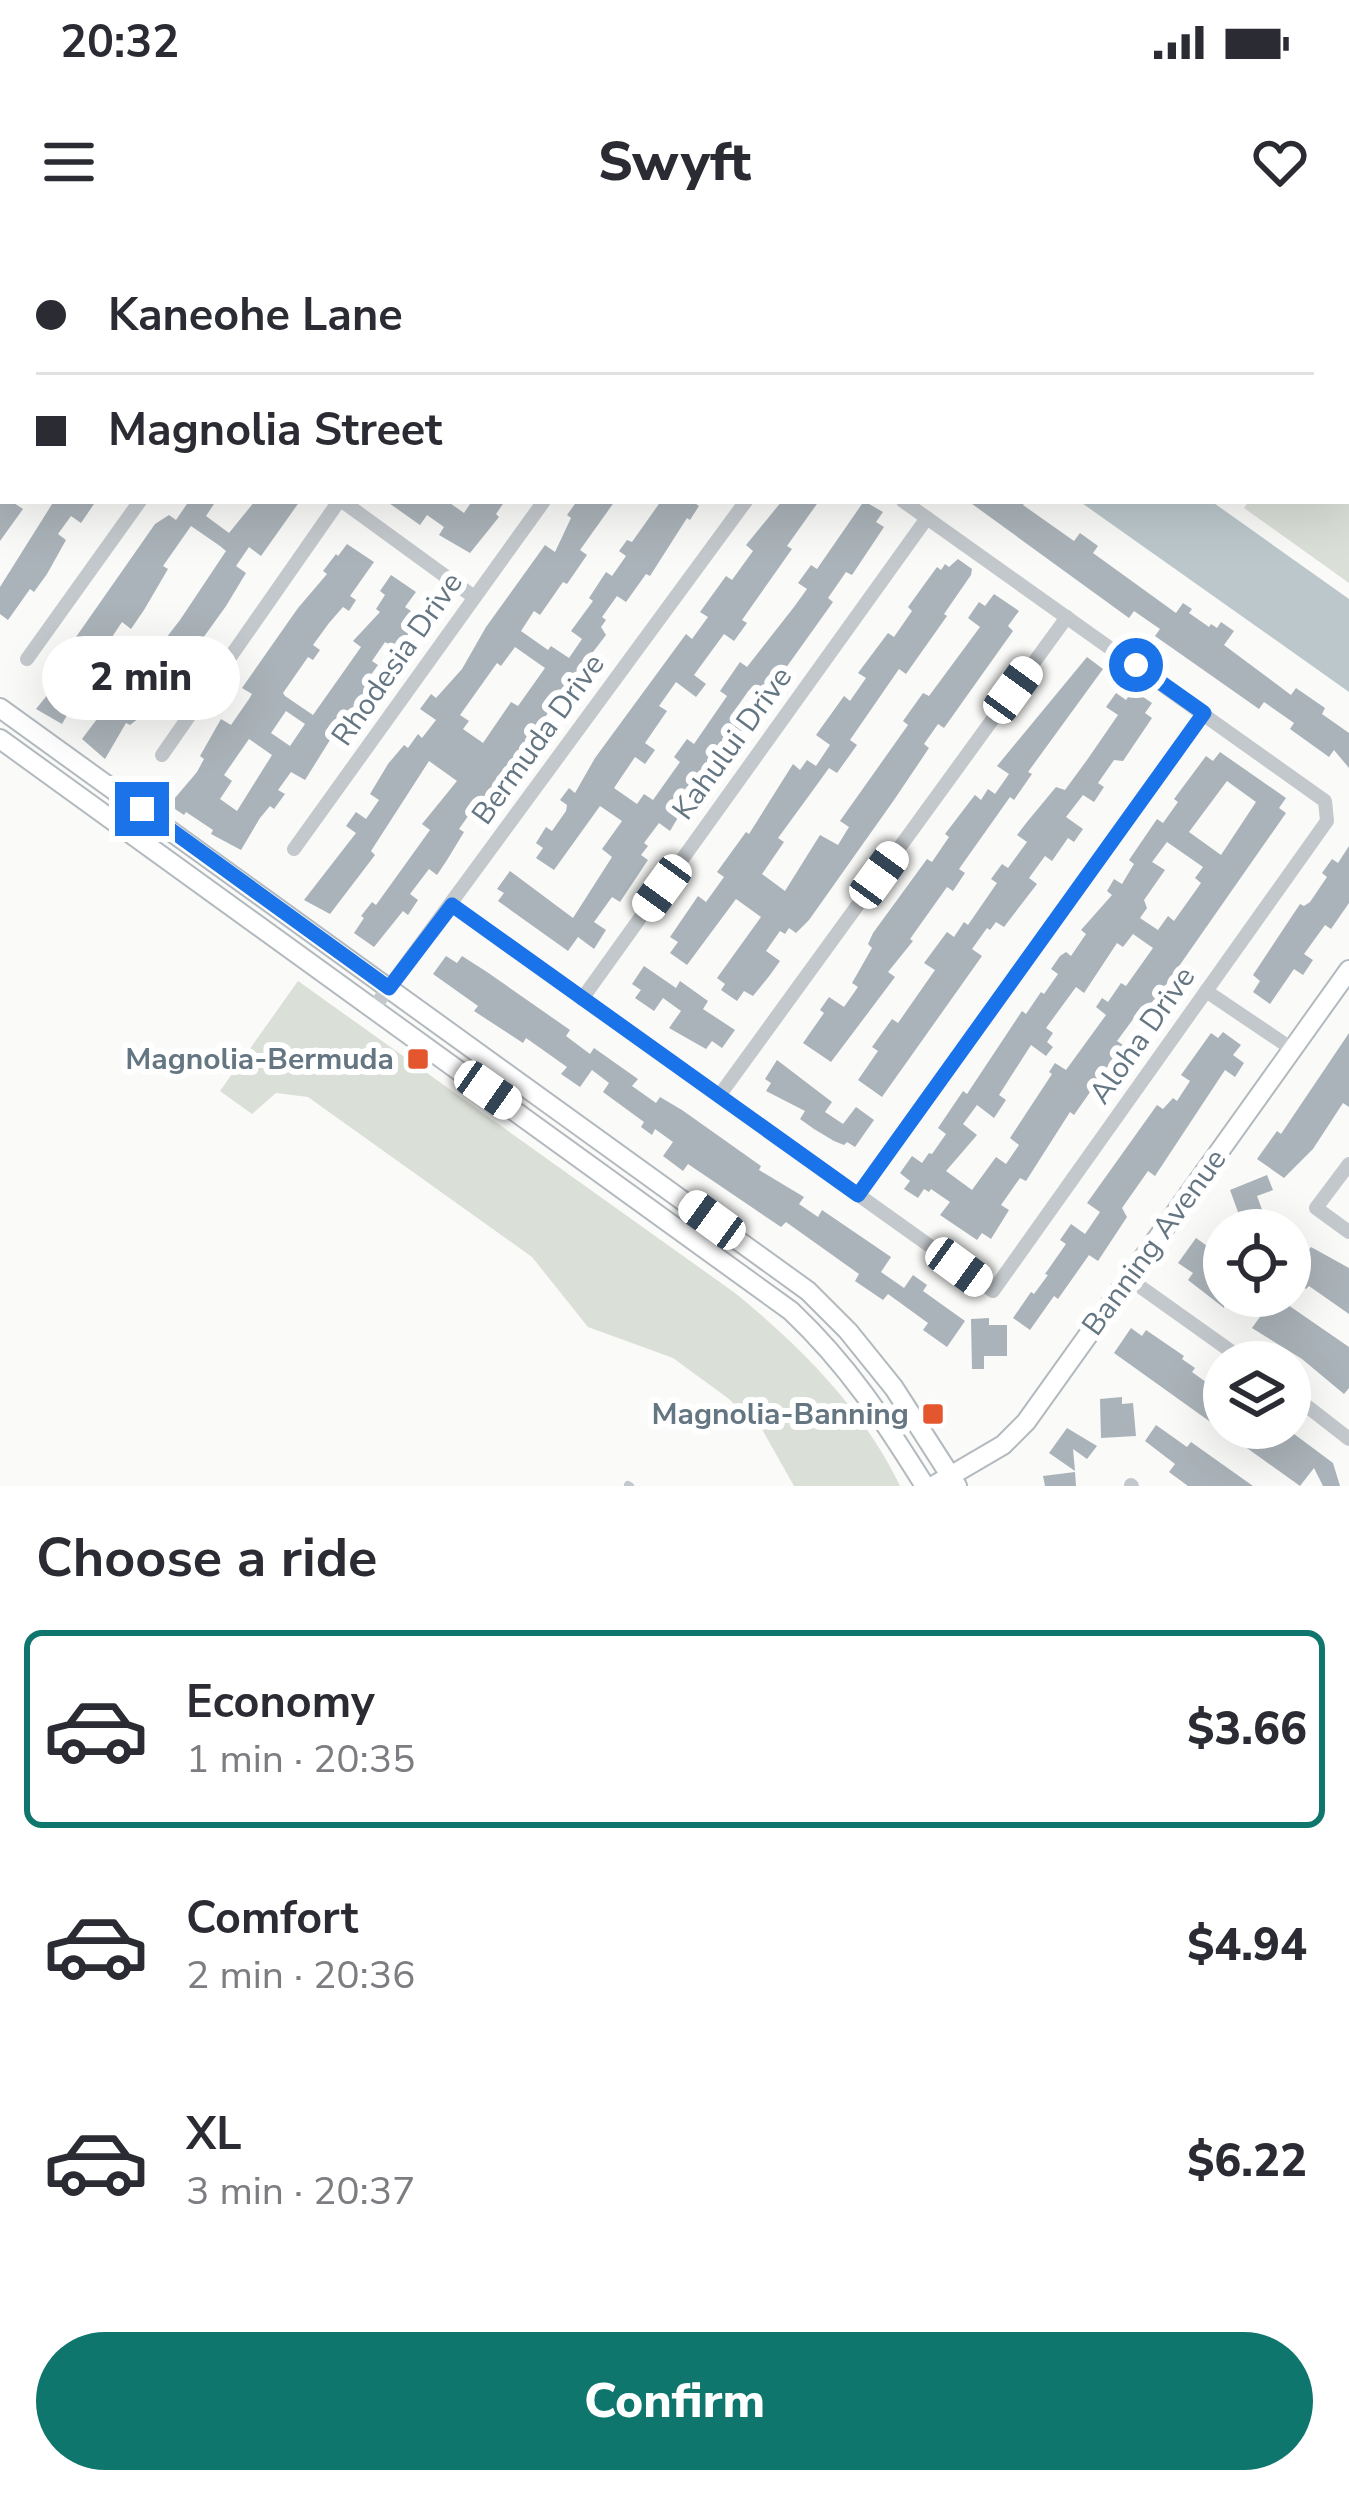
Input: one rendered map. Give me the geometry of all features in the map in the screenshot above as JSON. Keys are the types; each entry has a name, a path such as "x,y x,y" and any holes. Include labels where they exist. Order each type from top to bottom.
{"main road":[{"path":"0,708 808,1292 848,1330 894,1388 955,1481"},
{"path":"0,740 791,1311 836,1352 929,1486"},
{"name":"Banning Avenue","path":"929,1486 955,1481 1026,1422 1349,970"}],"street":[{"path":"27,659 138,504"},
{"path":"162,755 338,504"},
{"path":"344,504 473,598"},
{"name":"Rhodesia Drive","path":"295,850 542,504"},
{"name":"Bermuda Drive","path":"374,1009 744,504"},
{"path":"452,905 858,1195 1204,713 907,504"},
{"name":"Kahului Drive","path":"582,999 927,518"},
{"path":"719,1096 1067,616"},
{"name":"Aloha Drive","path":"858,1195 993,1291 1328,821 1324,801 1204,713"},
{"path":"1206,992 1292,1049"},
{"path":"1349,1164 1316,1208 1349,1232"},
{"path":"1128,1278 1216,1341"},
{"path":"1311,1409 1349,1439"}],"shaded area":[{"path":"1083,504 1215,504 1349,599 1349,692"},
{"path":"1247,504 1349,504 1349,583 1244,508"},
{"path":"298,981 735,1293 828,1381 868,1431 900,1486 794,1486 763,1431 729,1399 673,1358 588,1327 532,1257 308,1097 276,1093 252,1114 220,1091"}],"building":[{"path":"0,504 16,504 23,509 0,541"},
{"path":"52,504 94,504 81,523 71,516 58,534 66,540 47,574 8,620 0,614 0,587"},
{"path":"187,504 214,504 206,516 229,533 253,504 298,504 261,556 249,547 236,566 246,573 226,606 170,684 155,675 142,693 151,700 139,718 126,723 105,759 82,739 103,717 148,645 156,651 180,620 226,551 220,546 191,526 163,566 168,569 144,610 131,629 122,622 98,658 106,664 94,680 89,677 62,724 36,709 61,678 64,664 81,640 76,637 155,524 169,515 176,520"},
{"path":"390,504 451,504 464,513 470,504 503,504 496,514 499,517 470,553 439,535 444,527 427,515 420,525"},
{"path":"575,504 613,504 580,550 587,555 567,584 563,582 540,615 534,611 521,631 569,658 582,639 571,631 593,601 589,598 606,572 612,576 626,556 619,551 627,540 632,542 659,504 699,506 650,576 646,574 626,602 617,596 602,617 606,635 557,699 532,745 486,803 480,799 437,875 429,869 410,894 418,900 408,915 403,911 374,947 354,933 361,916 372,902 376,905 430,830 422,824 457,781 429,761 371,851 375,855 330,914 304,900 356,833 346,826 356,812 366,819 379,800 370,794 388,764 418,734 422,738 436,720 420,709 462,669 545,545 555,552 571,518 567,515","holes":["515,647 545,668 518,706 511,702 483,743 463,729 469,721 460,715 497,663 501,666"]},
{"path":"780,504 817,504 742,620 747,623 734,641 724,634 694,675 706,684 696,697 676,682 659,706 667,711 645,743 655,750 645,764 635,757 614,788 637,804 644,794 653,800 680,762 674,757 687,739 694,744 727,696 720,691 740,662 747,667 794,607 807,589 798,583 811,565 817,569 862,504 883,512 876,522 884,527 852,575 846,572 828,598 833,602 763,700 749,690 735,710 741,714 734,724 742,730 713,771 708,767 670,831 659,823 644,843 648,846 641,855 648,860 620,902 612,897 594,922 606,930 594,949 578,937 568,951 498,901 504,893 497,889 510,871 573,918 612,857 602,849 622,821 600,806 554,870 536,858 543,848 536,843 546,827 552,831 566,811 567,805 560,800 569,788 575,793 595,758 686,634 692,639 708,617 700,612 726,576 732,580 753,551 746,545"},
{"path":"972,504 1024,504 1074,541 1080,533 1098,546 1093,553 1176,613 1183,603 1209,627 1217,628 1221,622 1234,631 1224,645 1291,695 1296,688 1325,708 1322,714 1349,733 1349,768 1334,750 1329,757 1290,729 1294,723 1264,702 1259,709 1155,636 1160,629 1134,611 1129,618"},
{"path":"347,544 374,562 350,596 356,600 349,611 343,607 329,623 313,645 320,650 313,660 308,657 285,696 313,715 361,647 353,641 380,612 376,609 385,595 380,591 391,575 416,592 405,607 420,617 397,650 385,642 372,661 378,665 370,676 375,680 345,716 305,780 291,772 278,790 285,794 260,818 241,850 169,805 197,772 204,759 200,756 221,719 231,725 249,699 252,694 242,688","holes":["286,711 305,724 290,746 271,733","249,739 272,755 237,811 220,799 232,781 224,775"]},
{"path":"958,559 972,569 971,575 947,616 906,674 899,669 850,740 857,745 837,773 829,768 778,838 784,842 762,874 785,891 820,835 838,845 849,827 840,821 908,725 903,721 923,693 929,696 980,627 968,618 979,602 985,606 994,594 1019,611 1008,626 1013,631 944,728 938,724 924,744 929,748 809,920 796,933 789,928 785,934 780,931 766,951 780,961 770,975 753,996 744,991 737,1001 721,990 725,984 717,978 761,917 736,899 687,965 670,953 678,942 670,937 698,896 706,902 724,877 717,872 749,834 793,764 800,770 807,760 816,766 830,745 816,735 844,696 850,701 866,678 858,673 888,633 894,637 912,611 908,607 937,567 949,567"},
{"path":"1087,657 1103,669 1028,772 1032,774 1014,800 1010,797 959,869 965,873 953,891 947,887 910,939 913,941 888,972 895,977 831,1062 803,1043 829,997 844,1007 858,987 852,983 872,948 868,944 873,933 927,859 932,862 949,837 945,834 975,795 981,800 988,789 995,794 1009,774 997,766"},
{"path":"1133,690 1152,703 1145,713 1152,718 1123,761 1114,760 1098,783 1104,787 1094,802 1083,795 1066,817 1083,829 1074,842 1068,838 1052,861 1045,856 1029,878 1037,884 1004,927 996,922 987,928 972,949 982,956 882,1097 858,1080 878,1051 872,1047 892,1019 898,1023 935,970 924,963 947,932 954,937 964,922 968,925 997,883 991,879 1002,864 1008,868 1027,842 1017,835 1056,787 1065,790 1087,760 1118,715 1106,707 1116,693 1126,700"},
{"path":"1220,752 1286,798 1279,808 1286,813 1140,1022 1134,1018 1117,1041 1123,1045 1074,1115 1070,1112 1026,1181 1020,1178 1001,1205 1009,1210 991,1239 982,1233 977,1240 940,1215 950,1202 931,1189 924,1189 918,1198 904,1189 910,1181 900,1173 912,1156 922,1163 932,1154 946,1134 938,1128 963,1091 967,1094 1022,1011 1026,1014 1044,994 1058,974 1051,969 1060,956 1066,952 1071,956 1086,934 1081,930 1112,895 1107,891 1114,879 1122,884 1134,864 1129,860 1157,819 1163,823 1178,802 1174,799 1206,756 1213,761","holes":["1227,781 1256,802 1221,855 1189,832","1167,842 1203,867 1195,878 1201,883 1174,921 1168,916 1158,930 1140,918 1147,908 1144,900 1165,870 1152,862","1133,934 1153,948 1126,986 1121,983 1108,1002 1102,998 1096,1007 1106,1015 1066,1070 1055,1063 1010,1138 1019,1145 1006,1164 996,1157 972,1190 946,1171 977,1135 963,1124 977,1105 994,1118 1006,1100 999,1095 1031,1045 1046,1056 1053,1047 1047,1042 1053,1033 1046,1028 1076,987 1084,993 1117,943 1123,947"]},
{"path":"1349,846 1349,903 1331,929 1325,925 1304,954 1313,960 1303,975 1294,969 1270,1004 1253,992 1260,981 1253,975 1300,904 1310,902 1327,877 1322,873 1332,859 1338,863"},
{"path":"446,956 457,963 462,956 487,972 570,1030 566,1036 590,1054 594,1048 638,1079 632,1086 656,1103 660,1097 682,1110 761,1166 759,1170 804,1197 799,1204 818,1217 822,1210 891,1257 881,1272 904,1288 913,1275 927,1285 923,1291 965,1321 947,1347 923,1330 928,1323 888,1294 883,1300 855,1281 859,1274 786,1222 781,1227 688,1164 683,1171 663,1156 673,1142 655,1129 652,1135 641,1127 644,1122 603,1092 609,1083 592,1070 580,1087 561,1074 567,1067 526,1038 523,1043 474,1011 478,1006 433,974"},
{"path":"644,966 676,988 680,981 708,1001 703,1009 735,1030 722,1048 712,1041 706,1049 669,1028 681,1011 663,998 654,1011 635,998 641,990 632,984"},
{"path":"1223,1032 1241,1045 1233,1055 1244,1063 1235,1077 1225,1070 1155,1176 1148,1171 1122,1208 1127,1217 1098,1261 1089,1255 1030,1330 1013,1318 1048,1275 1066,1244 1060,1240 1071,1224 1085,1234 1100,1212 1087,1203 1157,1105 1163,1109 1173,1098 1177,1101 1190,1081 1181,1075 1211,1033 1218,1038"},
{"path":"1349,1033 1349,1107 1343,1103 1313,1149 1284,1178 1257,1159 1277,1131 1281,1134"},
{"path":"777,1060 832,1102 825,1112 843,1124 856,1107 874,1120 855,1147 814,1129 800,1119 805,1111 766,1091 771,1083 765,1079"},
{"path":"1267,1175 1273,1190 1257,1196 1262,1209 1237,1209 1230,1190"},
{"path":"1196,1238 1203,1243 1203,1292 1188,1280 1193,1273 1178,1263"},
{"path":"1311,1247 1349,1268 1349,1314 1311,1287"},
{"path":"1260,1317 1305,1317 1349,1347 1349,1388 1344,1394 1311,1366 1311,1341 1273,1341 1252,1328"},
{"path":"989,1318 989,1325 1007,1325 1007,1356 984,1356 984,1369 972,1369 971,1319"},
{"path":"1131,1328 1142,1336 1146,1330 1184,1356 1195,1368 1192,1372 1203,1380 1203,1417 1114,1353"},
{"path":"1122,1397 1122,1404 1133,1403 1136,1436 1101,1438 1100,1399"},
{"path":"1156,1425 1187,1447 1191,1442 1253,1486 1188,1486 1169,1472 1175,1464 1145,1441"},
{"path":"1067,1428 1097,1446 1087,1459 1073,1449 1075,1471 1049,1453"},
{"path":"1311,1447 1333,1463 1340,1486 1323,1486 1314,1468 1300,1486 1248,1449"},
{"path":"1075,1472 1076,1486 1045,1486 1043,1476"}],"place":[{"name":"Magnolia-Bermuda","path":"418,1059"},
{"name":"Magnolia-Banning","path":"933,1414"}],"route":[{"path":"142,809 389,988 452,905 858,1195 1204,713 1136,665"}]}
